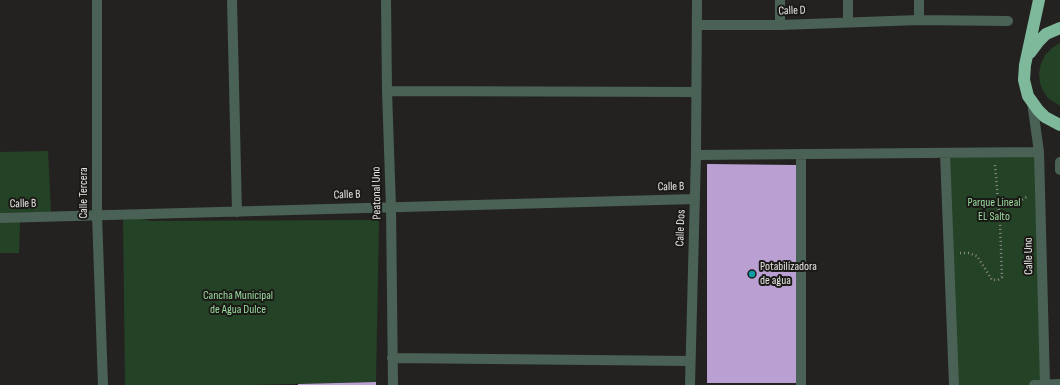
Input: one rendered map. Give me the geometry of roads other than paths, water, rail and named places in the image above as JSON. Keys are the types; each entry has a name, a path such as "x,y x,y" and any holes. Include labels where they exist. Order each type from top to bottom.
{"highway":[{"path":"1040,0 1024,72 1024,80 1032,102 1045,117 1060,125"},
{"path":"1028,57 1039,40 1046,34 1060,28"}],"street":[{"name":"Calle Tercera","path":"97,0 97,216 103,385"},
{"path":"232,0 237,212"},
{"name":"Peatonal Uno","path":"386,0 391,207 392,385"},
{"name":"Calle Dos","path":"690,385 696,155 696,0"},
{"path":"780,0 780,25"},
{"path":"848,0 848,22"},
{"path":"919,0 919,20"},
{"name":"Calle D","path":"697,25 780,25 919,20 1008,20"},
{"path":"387,91 696,92"},
{"name":"Calle Uno","path":"1032,102 1039,152 1045,385"},
{"path":"696,155 1039,152"},
{"path":"946,153 954,385"},
{"path":"801,154 801,385"},
{"path":"1060,162 1060,170"},
{"name":"Calle B","path":"0,218 695,199"},
{"path":"392,358 690,361"},
{"path":"1034,385 1060,384"}],"place":[{"name":"Potabilizadora de agua","path":"752,274"}],"park label":[{"name":"Parque Lineal EL Salto","path":"994,210"},
{"name":"Cancha Municipal de Agua Dulce","path":"238,303"}]}
